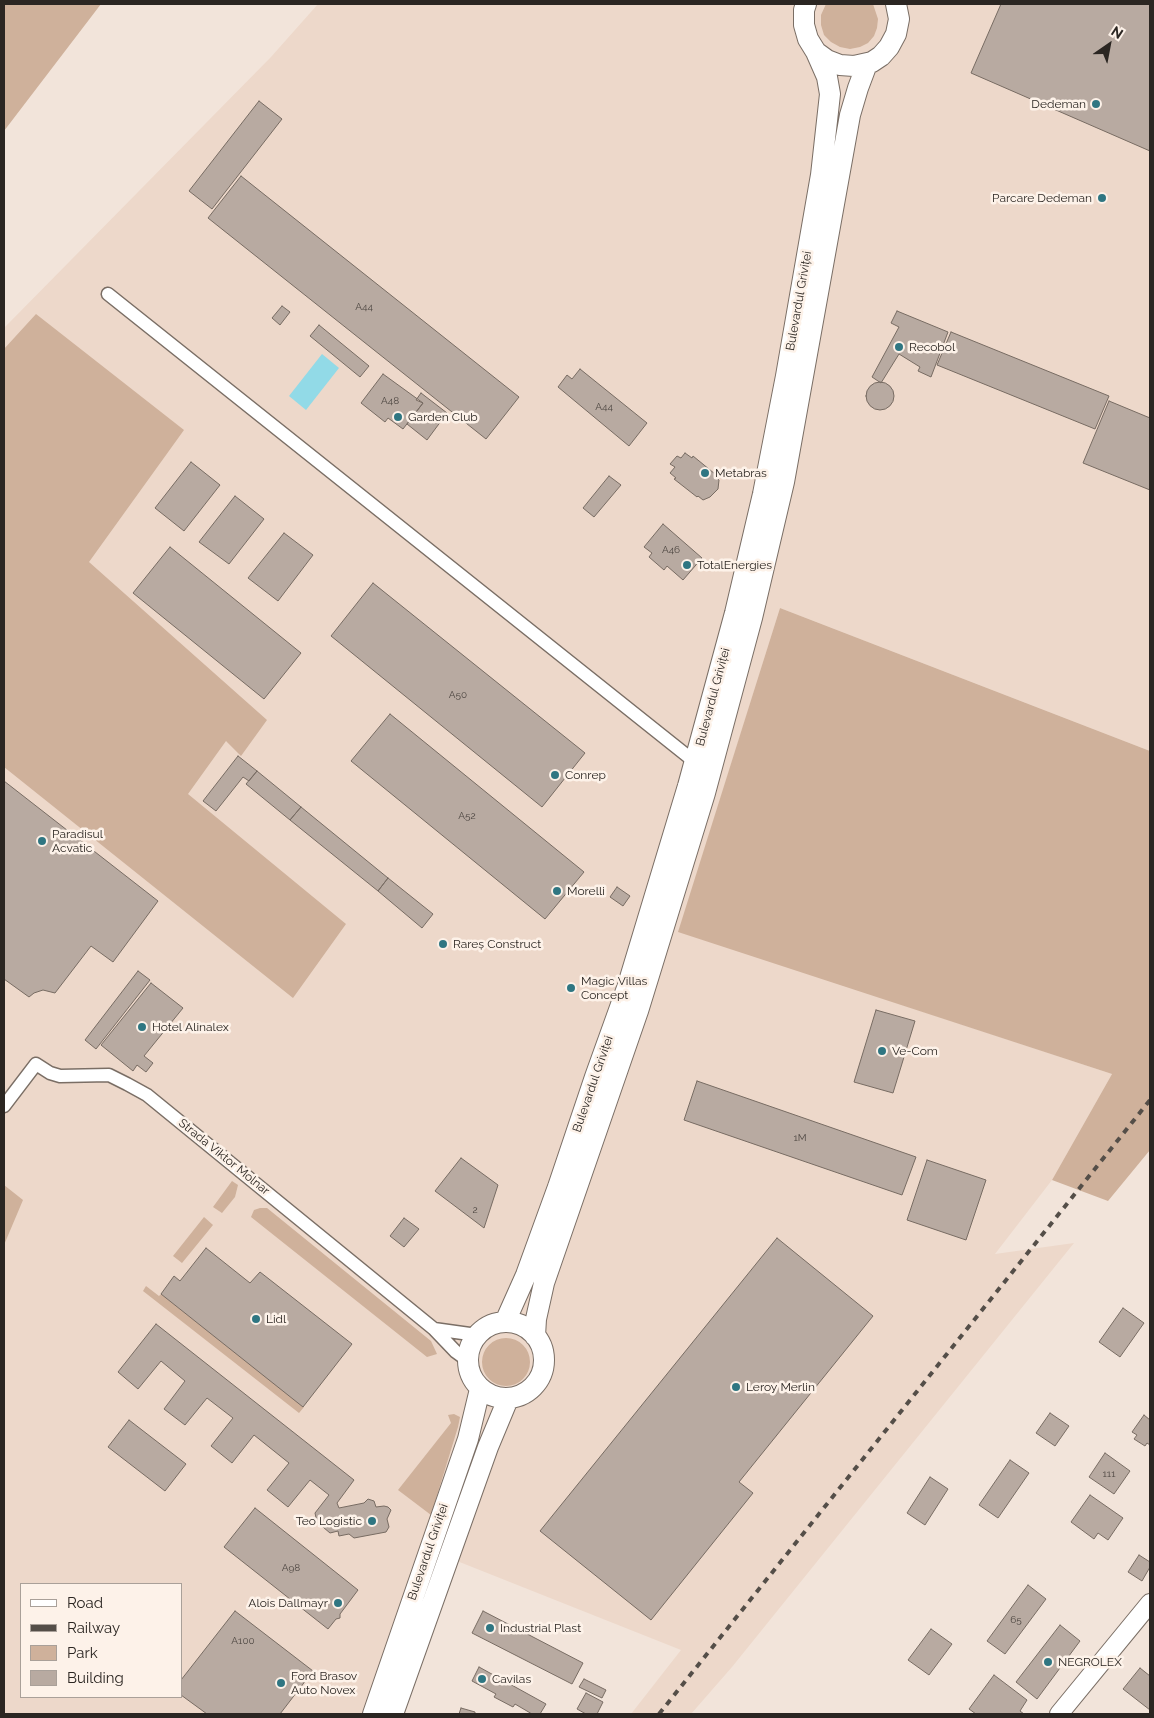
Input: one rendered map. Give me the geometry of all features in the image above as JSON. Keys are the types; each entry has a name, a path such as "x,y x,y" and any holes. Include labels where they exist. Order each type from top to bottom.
{"main road":[{"name":"Bulevardul Griviței","path":"505,1322 526,1275 617,1017 650,915 736,613 763,494 788,366 821,175 830,94 828,77 808,39 804,25 806,4"},
{"path":"816,52 827,60 840,65 854,66 867,64 882,56 896,34 899,19 896,4"},
{"name":"Bulevardul Griviței","path":"535,1336 536,1319 544,1283 638,1012 705,793 752,618 790,453 850,115 867,64"},
{"path":"505,1322 524,1327 535,1336 543,1352 543,1369 540,1378 530,1390 508,1399 493,1397 480,1389 469,1373 467,1360 472,1342 477,1335 490,1326 505,1322"},
{"name":"Bulevardul Griviței","path":"373,1714 468,1439 480,1389"},
{"name":"Bulevardul Griviței","path":"393,1714 474,1484 508,1399"}],"street":[{"path":"108,294 695,762"},
{"name":"Strada Viktor Molnar","path":"4,1106 36,1064 50,1074 60,1076 108,1075 127,1084 147,1095 434,1329 456,1352 467,1360"},
{"path":"434,1329 477,1335"},
{"path":"1059,1714 1150,1603"}],"shaded area":[{"path":"318,4 1150,4 1150,751 780,608 679,931 1112,1074 1052,1180 995,1254 1074,1243 732,1667 691,1714 631,1714 681,1650 457,1561 400,1714 4,1714 4,328 271,57"}],"green space":[{"path":"4,4 101,4 4,131"},
{"path":"826,4 873,4 878,19 874,36 868,43 850,49 840,47 831,42 824,35 821,25 821,15"},
{"path":"36,314 184,430 89,562 267,720 241,756 226,741 188,794 346,924 293,998 4,767 4,349"},
{"path":"780,608 1150,751 1150,1150 1108,1201 1052,1180 1112,1074 678,932"},
{"path":"232,1181 238,1185 235,1197 222,1213 213,1207"},
{"path":"4,1185 23,1200 4,1245"},
{"path":"267,1208 431,1341 437,1354 427,1357 251,1217 254,1210"},
{"path":"204,1217 213,1225 182,1263 173,1256"},
{"path":"146,1286 159,1296 161,1294 304,1407 299,1413 143,1291"},
{"path":"501,1338 511,1338 523,1345 530,1357 530,1367 523,1379 511,1386 501,1386 493,1382 486,1375 482,1367 482,1357 486,1349 493,1342"},
{"path":"454,1414 460,1417 458,1427 431,1515 398,1490 451,1423 448,1415"}],"water":[{"path":"322,354 339,368 306,410 289,396"}],"building":[{"name":"Dedeman","path":"1001,4 1150,4 1150,151 971,73"},
{"path":"259,101 282,119 212,209 189,191"},
{"path":"241,176 519,397 486,439 208,218"},
{"path":"282,306 290,312 280,325 272,318"},
{"path":"897,311 948,332 931,377 918,371 920,367 899,354 881,383 872,377 899,327 891,323"},
{"path":"319,325 369,366 360,377 310,336"},
{"path":"951,332 1109,396 1095,429 937,365"},
{"path":"580,369 647,423 629,446 558,387 567,375 572,379"},
{"path":"383,374 423,403 403,429 388,418 385,422 361,403"},
{"path":"880,382 890,386 894,396 890,406 880,410 870,406 866,396 870,386"},
{"path":"421,393 447,413 427,440 407,424 423,403 416,400"},
{"path":"1109,401 1150,418 1150,490 1083,463"},
{"path":"685,453 692,458 693,456 715,474 719,480 718,489 710,497 703,500 697,497 674,479 676,478 670,473 675,467 670,464 677,456 681,458"},
{"path":"191,462 220,485 184,531 155,508"},
{"path":"609,476 621,485 594,517 583,508"},
{"path":"235,496 264,519 229,564 199,542"},
{"path":"663,524 702,558 683,580 667,566 664,570 649,557 652,553 644,547"},
{"path":"284,533 313,555 278,601 248,578"},
{"path":"170,547 301,653 264,699 133,593"},
{"path":"373,583 585,753 542,807 331,636"},
{"path":"390,714 584,872 545,919 351,761"},
{"path":"238,756 257,771 249,781 243,777 216,811 203,801"},
{"path":"257,771 301,807 290,820 246,784"},
{"name":"Paradisul Acvatic","path":"4,781 158,901 113,962 91,946 55,993 43,990 29,997 4,979"},
{"path":"301,807 388,878 378,891 290,820"},
{"path":"388,878 433,914 422,928 378,891"},
{"path":"617,887 630,896 623,906 610,897"},
{"path":"138,971 150,980 96,1049 85,1040"},
{"name":"Hotel Alinalex","path":"151,983 183,1008 144,1056 153,1063 146,1072 137,1065 133,1071 101,1045"},
{"path":"876,1010 915,1021 893,1093 854,1082"},
{"path":"697,1081 916,1157 902,1195 684,1120"},
{"path":"461,1158 498,1185 484,1228 435,1191"},
{"path":"927,1160 986,1180 966,1240 907,1220"},
{"path":"404,1218 419,1229 404,1247 390,1236"},
{"name":"Leroy Merlin","path":"777,1238 873,1316 739,1482 753,1493 651,1620 540,1531"},
{"name":"Lidl","path":"206,1248 250,1283 260,1272 352,1344 303,1407 161,1294 174,1276 180,1281"},
{"path":"1123,1308 1144,1323 1120,1357 1099,1342"},
{"path":"156,1324 354,1480 337,1503 339,1508 364,1503 368,1499 374,1501 376,1507 388,1507 391,1510 387,1519 389,1527 386,1532 354,1538 349,1534 339,1536 338,1531 330,1533 317,1522 315,1513 329,1495 310,1480 288,1507 267,1490 289,1463 254,1435 232,1463 211,1446 233,1418 207,1398 185,1425 164,1409 185,1381 161,1361 138,1389 118,1372"},
{"path":"1050,1413 1069,1426 1055,1446 1036,1433"},
{"path":"1144,1415 1150,1420 1150,1445 1147,1443 1145,1446 1134,1439 1137,1435 1132,1432"},
{"path":"129,1420 186,1464 165,1491 108,1447"},
{"path":"1105,1453 1130,1471 1114,1494 1089,1477"},
{"path":"1010,1460 1029,1473 998,1518 979,1505"},
{"path":"930,1477 948,1489 925,1525 907,1513"},
{"path":"1090,1495 1123,1518 1108,1540 1098,1533 1094,1539 1071,1522"},
{"path":"255,1508 358,1590 340,1614 340,1618 336,1619 328,1629 224,1547"},
{"path":"1139,1555 1150,1562 1150,1567 1142,1581 1128,1572"},
{"path":"1028,1585 1046,1599 1005,1654 987,1641"},
{"path":"235,1611 313,1671 280,1714 207,1714 182,1696 182,1679"},
{"path":"483,1611 583,1663 572,1684 472,1633"},
{"name":"NEGROLEX","path":"1060,1625 1080,1641 1037,1699 1016,1682"},
{"path":"931,1629 952,1644 929,1675 908,1660"},
{"path":"479,1667 546,1704 540,1714 532,1714 515,1704 513,1707 494,1697 496,1694 472,1681"},
{"path":"1140,1668 1150,1676 1150,1710 1123,1689"},
{"path":"994,1675 1027,1700 1020,1711 1024,1714 976,1714 969,1709"},
{"path":"584,1679 606,1690 602,1698 579,1687"},
{"path":"586,1693 603,1702 597,1714 586,1714 577,1709"},
{"path":"461,1708 475,1712 475,1714 459,1714"}],"railway":[{"path":"659,1714 1150,1100"}],"place":[{"name":"Dedeman","path":"1096,104"},
{"name":"Parcare Dedeman","path":"1102,198"},
{"name":"Recobol","path":"899,347"},
{"name":"Garden Club","path":"398,417"},
{"name":"Metabras","path":"705,473"},
{"name":"TotalEnergies","path":"687,565"},
{"name":"Conrep","path":"555,775"},
{"name":"Paradisul Acvatic","path":"42,841"},
{"name":"Morelli","path":"557,891"},
{"name":"Rareș Construct","path":"443,944"},
{"name":"Magic Villas Concept","path":"571,988"},
{"name":"Hotel Alinalex","path":"142,1027"},
{"name":"Ve-Com","path":"882,1051"},
{"name":"Lidl","path":"256,1319"},
{"name":"Leroy Merlin","path":"736,1387"},
{"name":"Teo Logistic","path":"372,1521"},
{"name":"Alois Dallmayr","path":"338,1603"},
{"name":"Industrial Plast","path":"490,1628"},
{"name":"NEGROLEX","path":"1048,1662"},
{"name":"Cavilas","path":"482,1679"},
{"name":"Ford Brasov Auto Novex","path":"281,1683"}]}
